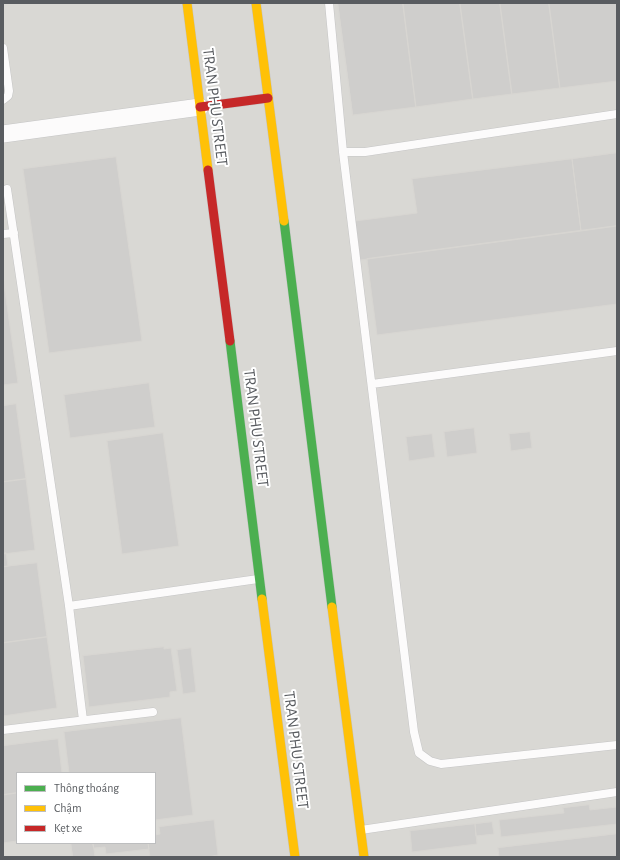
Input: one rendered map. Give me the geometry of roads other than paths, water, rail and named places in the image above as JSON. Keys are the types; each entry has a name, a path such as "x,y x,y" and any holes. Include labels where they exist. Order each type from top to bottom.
{"main road":[{"name":"TRAN PHU STREET","path":"187,3 295,857"},
{"path":"256,3 364,857"},
{"path":"200,107 268,98"}],"street":[{"path":"3,134 200,107"}],"lane":[{"path":"329,3 343,152 414,732 419,753 430,761 442,764 617,745"},
{"path":"3,48 9,91 8,96 3,100"},
{"path":"343,152 365,152 617,114"},
{"path":"7,189 69,606 83,720"},
{"path":"3,234 14,233"},
{"path":"372,384 617,351"},
{"path":"69,606 260,579"},
{"path":"3,730 153,712"},
{"path":"360,830 617,792"}]}
